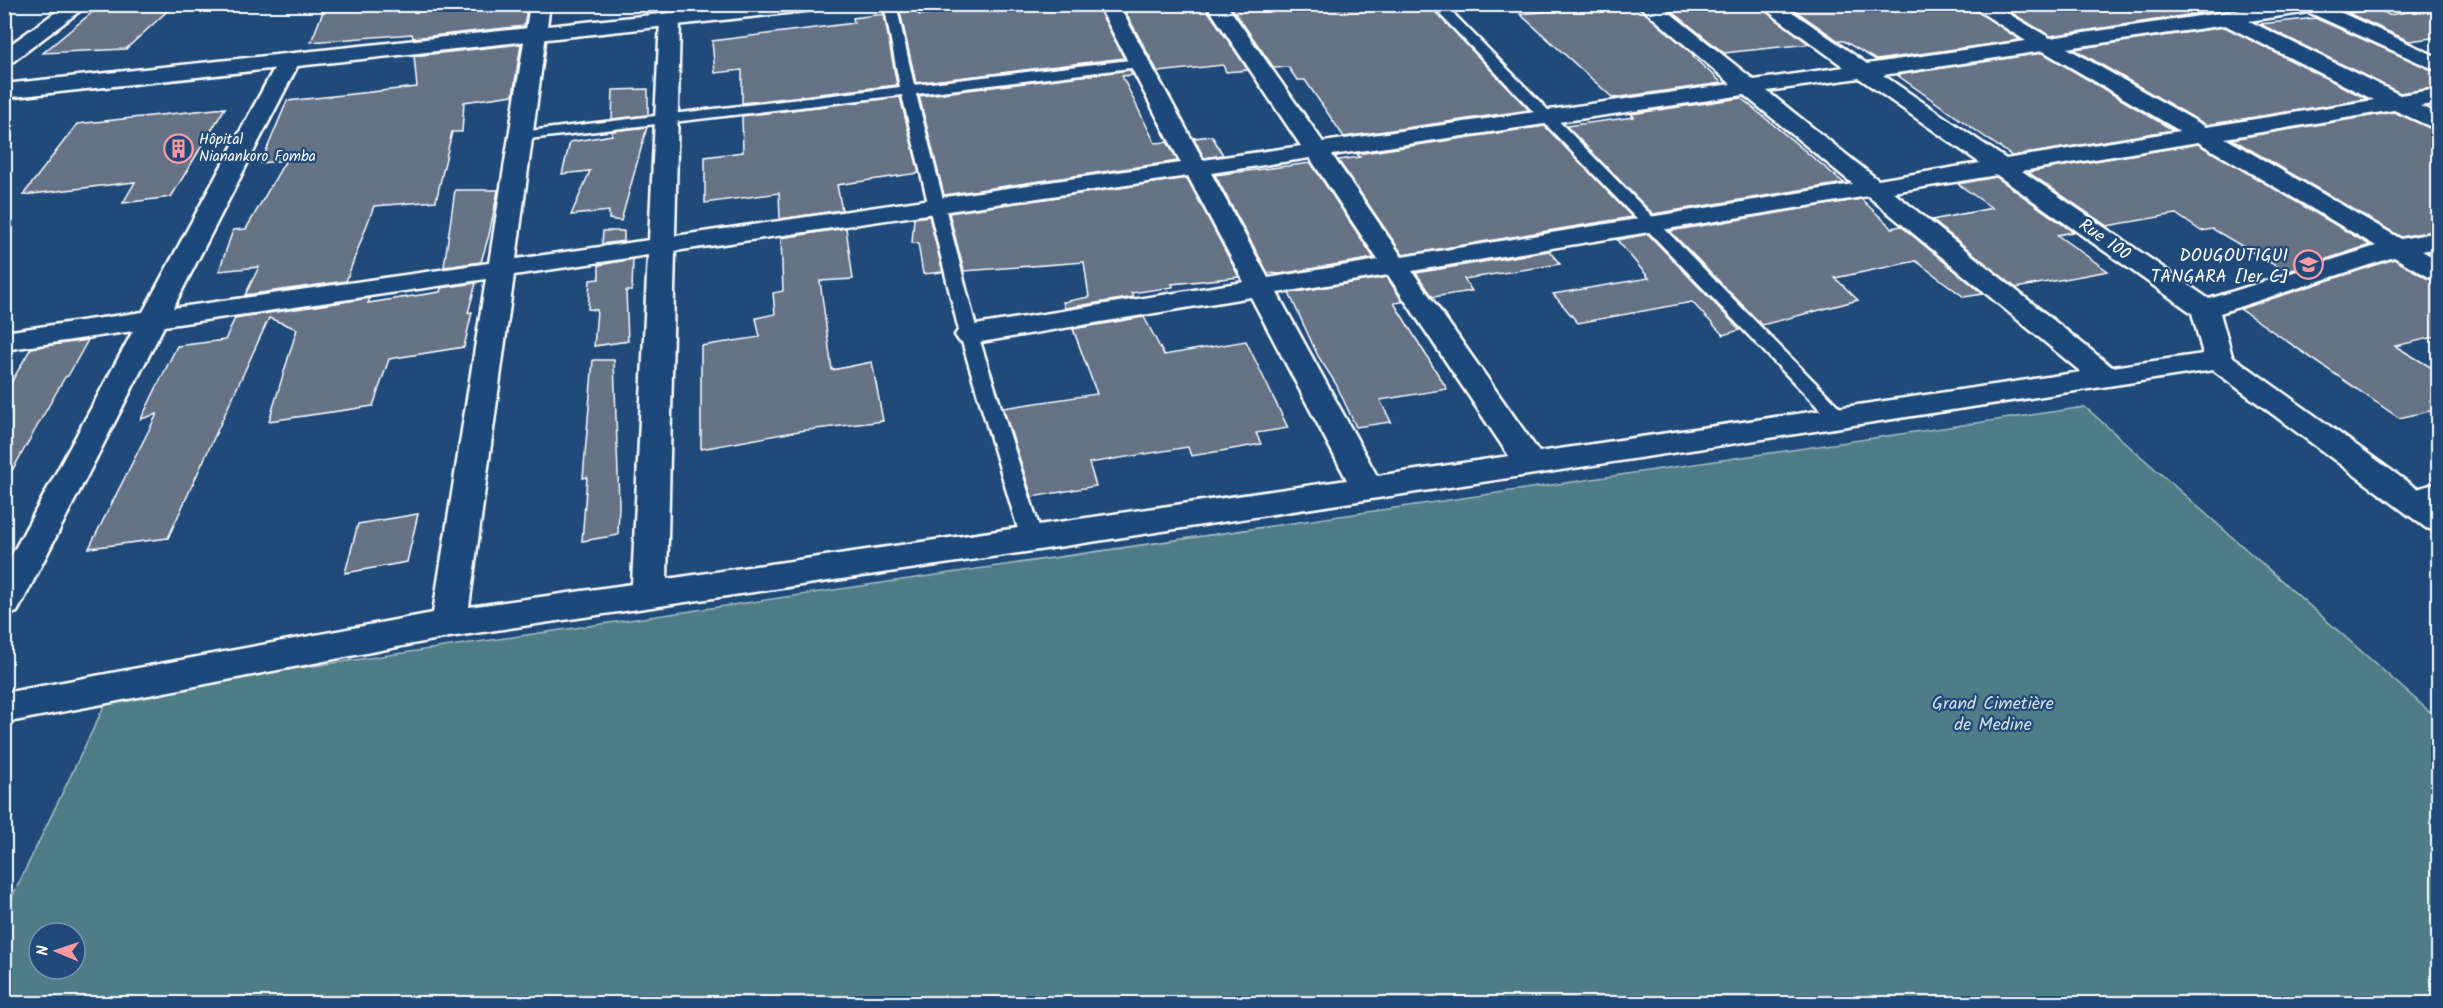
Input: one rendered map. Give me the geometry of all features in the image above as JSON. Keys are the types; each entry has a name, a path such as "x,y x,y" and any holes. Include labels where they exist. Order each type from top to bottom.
{"street":[{"path":"4,59 80,4"},
{"path":"449,623 540,4"},
{"path":"1108,4 1366,487"},
{"path":"1216,4 1530,463"},
{"path":"1646,4 2107,378"},
{"name":"Rue 100","path":"1767,4 2205,309"},
{"path":"1977,4 2439,271"},
{"path":"2200,4 2439,123"},
{"path":"4,92 813,5"},
{"path":"4,340 2314,5 2439,65"},
{"path":"649,593 670,20"},
{"path":"4,603 290,61"},
{"path":"969,335 2439,96"},
{"path":"2439,240 2398,247 2205,309 2218,360 2439,520"},
{"path":"4,708 449,623 1032,539 2218,360"}],"lane":[{"path":"890,4 936,206 969,335 1032,539"},
{"path":"1436,4 1838,417"},
{"path":"520,136 1139,63"},
{"path":"2408,498 2439,490"}],"green space":[{"name":"Grand Cimetière de Medine","path":"2085,407 2438,719 2438,1003 5,1004 4,914 109,696"}],"building":[{"path":"175,4 126,49 43,53 101,5"},
{"path":"326,4 528,4 524,26 413,38 412,34 311,42"},
{"path":"1008,4 1096,4 1124,58 916,83 900,12 917,10 919,15"},
{"path":"1121,4 1151,4 1152,9 1204,5 1248,70 1226,72 1223,65 1158,72"},
{"path":"1229,4 1428,4 1529,110 1344,137 1305,80 1297,80 1288,67 1274,68"},
{"path":"1635,4 1695,56 1693,57 1722,83 1613,98 1520,14"},
{"path":"1663,4 1756,4 1809,44 1724,53"},
{"path":"1786,4 1966,4 2020,40 1876,60 1844,41 1839,41"},
{"path":"1997,4 2180,4 2201,13 2050,36"},
{"path":"2439,7 2439,37 2409,41 2348,13 2378,9 2389,15"},
{"path":"884,14 897,85 742,103 742,70 715,73 712,41 854,23 853,18"},
{"path":"2315,18 2439,73 2439,87 2400,93 2260,24"},
{"path":"2225,27 2367,99 2206,125 2074,49"},
{"path":"521,44 513,95 464,102 462,132 452,132 436,201 374,206 346,281 245,295 259,267 219,271 233,230 246,229 286,160 261,163 287,101 417,87 414,56"},
{"path":"2043,53 2173,130 2012,156 1897,75"},
{"path":"1130,70 1133,75 1122,76 1155,143 1167,142 1178,161 944,195 919,96"},
{"path":"648,89 648,115 612,119 613,90"},
{"path":"900,97 919,173 837,185 842,210 780,219 779,193 705,203 705,157 743,152 742,116"},
{"path":"1741,98 1844,183 1653,214 1566,126 1634,117 1631,114"},
{"path":"225,108 171,197 123,203 135,182 23,195 77,124"},
{"path":"2394,112 2439,132 2439,230 2401,237 2232,139"},
{"path":"1545,126 1632,217 1403,255 1338,160 1360,157 1357,154"},
{"path":"647,127 621,221 609,219 609,211 571,215 590,171 562,174 570,142 612,135 612,131"},
{"path":"1212,136 1223,155 1204,158 1194,138"},
{"path":"2198,144 2370,245 2286,272 2213,229 2201,231 2176,214 2107,226 2028,172"},
{"path":"1311,163 1374,258 1280,274 1268,273 1215,175"},
{"path":"1996,177 2073,232 2057,235 2108,271 2016,288 1932,220 1992,208 1958,184"},
{"path":"1187,178 1239,277 1172,284 1173,287 1131,293 1134,297 1065,308 1063,302 1089,297 1084,262 964,271 949,213"},
{"path":"455,190 498,190 481,262 444,267"},
{"path":"1861,199 1892,228 1901,226 1983,294 1964,297 1916,261 1835,278 1858,300 1762,325 1670,231"},
{"path":"929,216 943,272 923,274 918,243 912,243 914,218"},
{"path":"846,228 853,279 820,281 832,370 872,362 883,421 799,431 701,449 701,346 760,337 756,318 775,314 773,293 783,291 781,238"},
{"path":"603,231 624,231 624,241 602,244"},
{"path":"1648,234 1740,330 1723,335 1692,302 1578,323 1553,294 1649,278 1617,240"},
{"path":"1549,251 1560,264 1464,279 1472,291 1433,297 1416,273"},
{"path":"633,259 632,291 626,291 628,341 594,346 597,310 588,309 590,280 599,279 599,265"},
{"path":"2394,259 2428,279 2439,281 2439,336 2395,346 2439,372 2439,409 2399,418 2240,309"},
{"path":"1387,277 1403,302 1394,303 1447,389 1380,400 1391,422 1356,427 1336,384 1318,356 1289,293"},
{"path":"476,283 468,313 472,312 464,347 389,359 373,406 269,421 297,329 269,318 168,538 89,548 157,414 141,419 177,346 225,340 235,318 370,298 368,303 440,292 441,288"},
{"path":"1144,317 1164,355 1246,341 1288,428 1256,433 1261,444 1227,450 1191,456 1188,447 1089,463 1096,486 1032,497 1003,408 1097,394 1073,329"},
{"path":"88,340 4,485 4,395 31,348"},
{"path":"593,360 614,360 618,535 582,541 587,477 583,478"},
{"path":"418,514 407,562 345,573 358,524"}],"place":[{"name":"Hôpital Nianankoro Fomba","path":"178,148"},
{"name":"DOUGOUTIGUI TANGARA [1er C]","path":"2309,265"}]}
